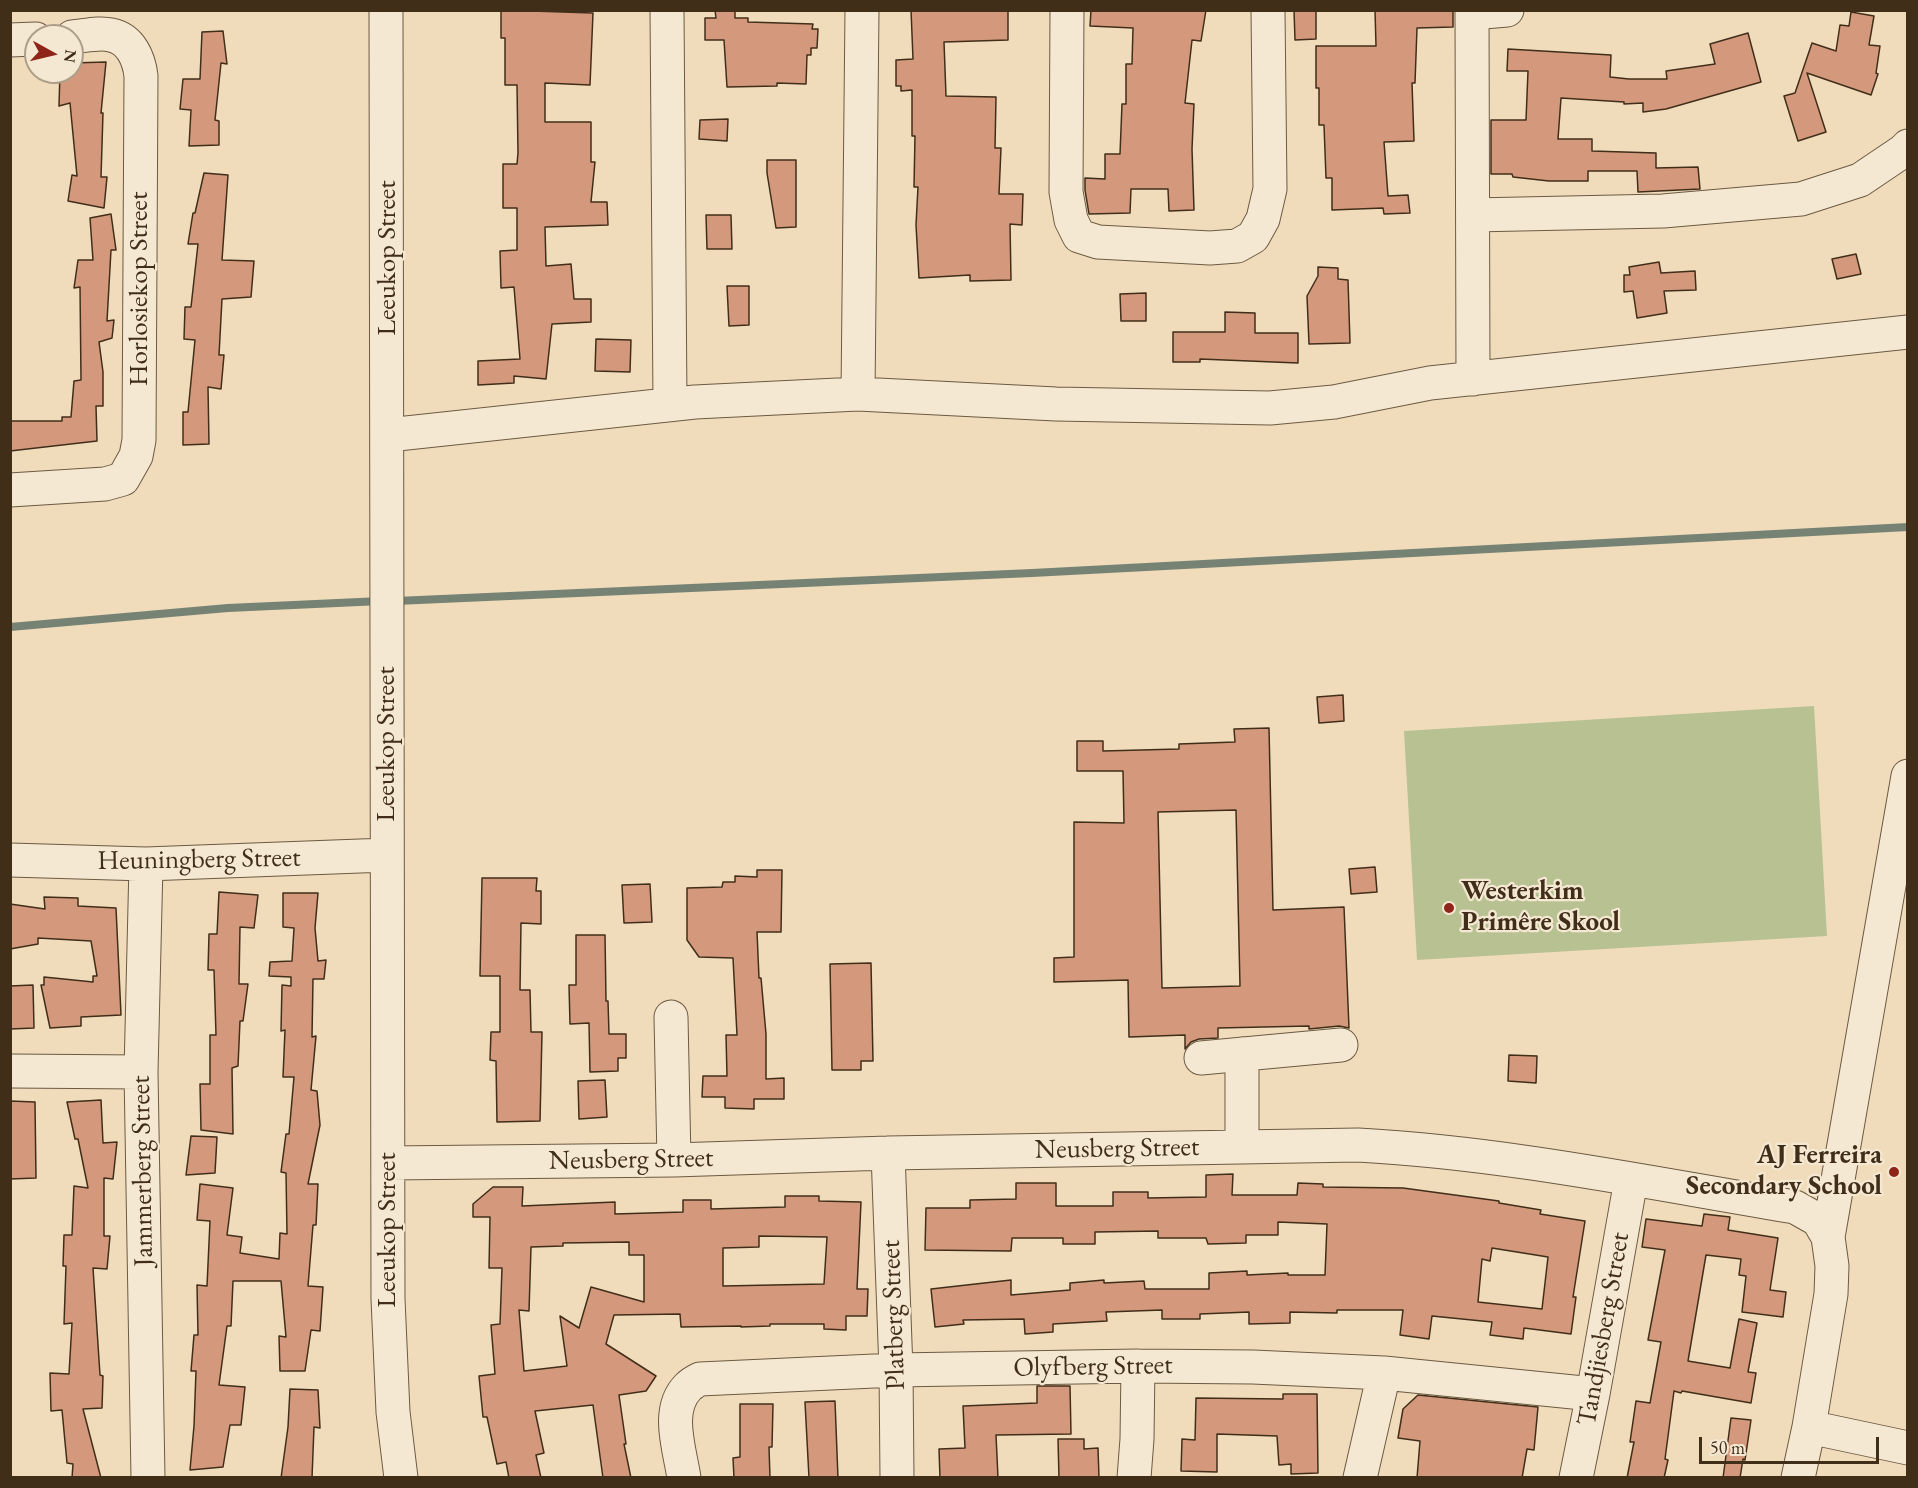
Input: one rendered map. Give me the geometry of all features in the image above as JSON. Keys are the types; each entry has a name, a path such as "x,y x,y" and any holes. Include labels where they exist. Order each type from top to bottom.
{"street":[{"name":"Leeukop Street","path":"386,10 388,1299 390,1371 401,1478"},
{"path":"668,10 670,404"},
{"path":"858,394 862,10"},
{"path":"1067,10 1066,192 1071,220 1079,236 1098,242 1210,248 1237,246 1253,237 1263,219 1270,189 1268,10"},
{"path":"1473,379 1472,12 1507,10"},
{"name":"Horlosiekop Street","path":"10,490 105,484 123,479 136,456 139,440 141,76 139,61 123,40 111,34 84,36"},
{"path":"1473,215 1663,211 1801,199 1860,180 1908,146"},
{"path":"388,435 670,404 858,394 1056,404 1270,408 1334,402 1430,383 1908,332"},
{"path":"1798,1478 1809,1427 1831,1294 1832,1266 1828,1238 1908,776"},
{"name":"Heuningberg Street","path":"10,860 146,864 387,855"},
{"name":"Jammerberg Street","path":"146,864 141,1072 148,1478"},
{"path":"671,1017 674,1160"},
{"path":"1201,1058 1341,1045"},
{"path":"1242,1054 1242,1147"},
{"path":"10,1071 141,1072"},
{"name":"Neusberg Street","path":"388,1163 674,1160 888,1153 1358,1145 1424,1149 1492,1157 1795,1208 1818,1220 1828,1238"},
{"name":"Platberg Street","path":"888,1153 896,1370 897,1478"},
{"name":"Tandjiesberg Street","path":"1576,1478 1631,1180"},
{"path":"1134,1478 1138,1366"},
{"name":"Olyfberg Street","path":"684,1478 676,1428 676,1412 688,1387 700,1379 896,1370 1138,1366 1253,1367 1384,1373 1593,1394"},
{"path":"1360,1478 1384,1373"},
{"path":"1809,1427 1908,1448"}],"green space":[{"path":"1814,706 1827,936 1417,960 1404,731"}],"building":[{"path":"501,10 593,13 590,85 545,83 545,122 591,122 591,162 595,162 591,202 607,202 608,225 545,227 546,266 571,264 574,299 591,299 591,322 552,324 546,379 514,376 514,383 478,385 478,361 520,359 514,287 501,288 500,251 517,250 517,208 503,208 503,164 517,164 518,153 517,85 505,85 505,38 501,38"},
{"path":"715,10 735,10 735,18 748,18 748,22 813,24 812,29 818,29 817,48 811,48 811,55 807,55 806,84 777,83 777,86 727,87 724,40 705,40 705,18 716,18"},
{"path":"911,10 1008,10 1008,40 944,42 946,96 996,97 995,148 1001,148 999,194 1023,194 1022,225 1010,224 1011,280 970,281 970,275 919,278 916,225 918,187 914,187 915,136 912,136 912,90 901,91 901,86 896,86 896,60 913,59"},
{"path":"1091,10 1206,10 1201,41 1192,40 1185,103 1194,104 1192,149 1194,210 1169,211 1168,189 1131,189 1130,213 1089,214 1085,178 1105,179 1105,154 1120,154 1122,104 1126,104 1126,64 1132,64 1133,28 1090,26"},
{"path":"1294,10 1316,10 1316,39 1295,40"},
{"path":"1375,10 1453,10 1453,27 1417,28 1415,83 1412,83 1414,141 1384,142 1388,196 1408,195 1410,213 1384,214 1383,208 1332,210 1332,178 1326,178 1324,125 1319,125 1319,88 1316,88 1316,46 1376,46"},
{"path":"1851,12 1874,16 1869,45 1880,46 1876,73 1878,74 1871,95 1807,73 1826,132 1798,141 1784,96 1795,93 1812,43 1836,51 1840,25 1849,26"},
{"path":"223,31 227,64 221,63 215,120 219,121 219,145 189,146 191,110 180,109 183,79 200,79 202,32"},
{"path":"1748,33 1761,82 1666,109 1643,112 1643,103 1624,104 1624,102 1561,98 1558,139 1592,139 1592,151 1656,153 1656,168 1698,167 1700,189 1638,192 1637,171 1588,171 1588,181 1549,181 1513,177 1512,174 1491,174 1491,120 1526,120 1528,71 1507,71 1508,49 1611,55 1610,77 1667,79 1666,71 1715,64 1710,44"},
{"path":"106,62 101,113 103,113 101,177 107,177 104,208 68,201 72,175 77,176 70,103 59,106 60,84 84,84 84,63"},
{"path":"728,119 727,141 699,139 700,120"},
{"path":"767,160 796,160 796,227 776,228"},
{"path":"204,173 228,175 222,260 254,261 251,297 222,299 219,355 224,355 221,389 208,387 209,444 183,445 183,412 188,412 195,340 184,339 185,307 191,307 198,244 188,244 193,213 195,213"},
{"path":"111,214 116,250 111,250 107,321 114,320 112,338 99,342 103,372 103,406 96,406 97,441 10,451 10,421 62,421 62,417 71,417 74,381 81,380 80,287 74,288 78,260 93,260 90,218"},
{"path":"706,215 731,215 732,249 707,249"},
{"path":"1856,254 1861,274 1837,279 1832,259"},
{"path":"1659,262 1661,273 1695,271 1696,290 1664,291 1667,313 1637,318 1633,291 1624,292 1624,275 1630,275 1629,267"},
{"path":"1318,267 1338,268 1338,279 1348,280 1350,343 1309,344 1307,296 1318,276"},
{"path":"727,286 749,286 749,325 729,326"},
{"path":"1146,293 1146,321 1121,321 1120,294"},
{"path":"1225,312 1255,313 1255,333 1298,333 1298,363 1200,359 1200,362 1173,362 1173,332 1225,332"},
{"path":"596,339 631,340 630,372 595,371"},
{"path":"1343,695 1344,721 1319,723 1317,697"},
{"path":"1269,728 1273,910 1344,907 1349,1028 1339,1026 1309,1029 1309,1026 1218,1028 1218,1038 1199,1039 1191,1042 1185,1049 1185,1035 1129,1037 1128,980 1054,982 1054,958 1074,957 1074,822 1124,823 1123,771 1077,771 1077,741 1103,741 1103,751 1179,749 1179,744 1235,742 1234,729","holes":["1236,810 1240,986 1162,988 1158,812"]},
{"path":"1375,867 1377,892 1351,894 1349,869"},
{"path":"757,870 782,870 781,932 757,932 759,978 761,978 766,1034 766,1079 784,1078 784,1099 754,1099 754,1109 725,1108 725,1097 702,1097 703,1076 727,1076 726,1035 737,1035 733,958 699,957 687,940 687,888 722,887 723,882 735,882 735,876 757,877"},
{"path":"482,878 537,878 536,891 541,891 541,924 521,923 520,990 530,990 531,1032 542,1032 540,1121 497,1122 496,1061 490,1060 491,1032 500,1032 500,976 480,976"},
{"path":"650,884 652,922 624,923 622,885"},
{"path":"219,892 258,895 254,928 240,927 239,984 248,984 243,1021 240,1021 238,1066 232,1068 233,1134 201,1130 200,1084 210,1084 210,1035 216,1035 214,970 208,970 209,934 217,934"},
{"path":"283,893 318,893 315,928 318,961 326,960 324,979 313,979 312,1037 316,1036 311,1090 317,1091 320,1125 308,1184 318,1184 316,1225 313,1225 308,1286 323,1287 320,1331 311,1330 305,1371 280,1371 279,1336 286,1337 281,1281 233,1281 231,1326 227,1326 219,1385 245,1387 241,1425 230,1425 223,1467 190,1470 196,1371 191,1371 194,1335 198,1335 197,1285 207,1286 210,1221 197,1220 200,1184 233,1188 227,1235 242,1237 240,1253 279,1259 280,1233 287,1234 286,1173 281,1172 286,1134 289,1134 294,1077 283,1077 285,1030 281,1031 282,985 291,986 291,977 269,976 270,962 292,961 294,928 283,927"},
{"path":"44,897 78,898 78,906 116,908 121,1015 81,1017 81,1026 50,1028 41,985 44,985 44,977 93,982 93,976 97,976 91,941 38,938 38,944 10,949 10,904 45,909"},
{"path":"576,935 605,935 609,1034 626,1034 626,1058 618,1058 618,1071 590,1072 589,1023 570,1024 569,985 576,985"},
{"path":"871,963 873,1061 861,1061 861,1070 832,1070 830,964"},
{"path":"33,985 34,1028 10,1029 10,986"},
{"path":"1509,1055 1537,1056 1536,1083 1508,1081"},
{"path":"605,1080 607,1117 579,1119 578,1081"},
{"path":"101,1100 103,1143 117,1142 113,1179 104,1178 104,1236 110,1236 107,1269 93,1268 100,1375 103,1376 102,1408 83,1409 101,1478 72,1478 73,1464 67,1463 62,1410 51,1411 50,1373 69,1374 72,1323 64,1324 66,1266 63,1266 64,1235 72,1235 74,1186 88,1188 78,1139 75,1139 67,1102"},
{"path":"10,1101 35,1102 36,1178 10,1179"},
{"path":"191,1136 217,1137 215,1173 186,1175"},
{"path":"1233,1174 1232,1195 1297,1195 1298,1183 1323,1184 1323,1187 1403,1188 1499,1201 1499,1203 1541,1210 1540,1214 1585,1221 1573,1297 1576,1297 1571,1334 1524,1328 1523,1339 1490,1335 1492,1322 1432,1316 1429,1339 1400,1335 1403,1310 1337,1310 1337,1313 1290,1312 1290,1323 1249,1324 1249,1312 1200,1314 1200,1319 1162,1319 1162,1310 1106,1312 1107,1321 1053,1324 1053,1332 1025,1334 1024,1319 963,1320 964,1324 935,1327 931,1289 1011,1280 1011,1295 1070,1290 1070,1283 1104,1280 1104,1283 1144,1281 1145,1289 1209,1289 1209,1273 1247,1271 1247,1275 1288,1273 1288,1275 1325,1275 1327,1224 1278,1222 1278,1235 1246,1235 1246,1243 1208,1244 1206,1238 1158,1238 1158,1231 1095,1232 1095,1244 1063,1244 1063,1238 1012,1238 1011,1251 925,1250 926,1208 970,1208 970,1200 1016,1199 1016,1183 1056,1183 1056,1206 1113,1206 1113,1192 1148,1192 1148,1198 1206,1197 1206,1175","holes":["1492,1248 1548,1257 1542,1309 1478,1302 1482,1259 1490,1261"]},
{"path":"493,1187 523,1187 522,1206 615,1202 615,1214 683,1212 683,1200 711,1200 711,1209 785,1207 785,1196 819,1196 819,1201 861,1202 857,1289 868,1289 867,1316 846,1316 846,1330 824,1329 824,1324 681,1327 680,1314 614,1315 606,1344 656,1376 646,1391 619,1395 626,1444 624,1444 631,1478 603,1478 593,1405 535,1411 544,1453 536,1455 541,1478 509,1478 506,1462 497,1464 487,1417 483,1417 479,1376 495,1374 491,1325 500,1324 502,1268 489,1268 490,1217 473,1217 473,1204","holes":["759,1236 827,1237 824,1284 723,1286 723,1248 759,1247","629,1242 629,1255 644,1255 644,1302 591,1287 579,1328 560,1316 567,1366 524,1371 519,1310 529,1311 531,1247 563,1246 563,1243"]},
{"path":"1704,1214 1730,1217 1728,1230 1778,1238 1770,1290 1786,1292 1783,1317 1742,1312 1746,1276 1739,1275 1741,1259 1706,1255 1688,1361 1730,1368 1739,1319 1757,1323 1748,1372 1756,1373 1751,1403 1674,1391 1665,1459 1668,1460 1664,1478 1627,1478 1634,1442 1630,1442 1636,1401 1650,1403 1661,1342 1648,1340 1665,1250 1642,1247 1646,1219 1702,1226"},
{"path":"1037,1386 1070,1386 1071,1434 996,1435 998,1478 940,1478 939,1449 965,1448 963,1406 1037,1403"},
{"path":"290,1389 318,1390 320,1428 314,1427 312,1478 281,1478 288,1427"},
{"path":"1283,1394 1317,1394 1318,1473 1291,1474 1291,1464 1279,1465 1277,1436 1217,1434 1217,1472 1181,1471 1182,1439 1195,1440 1196,1398 1283,1399"},
{"path":"1418,1395 1538,1407 1534,1450 1527,1449 1522,1478 1417,1478 1420,1441 1398,1438 1403,1409"},
{"path":"835,1401 838,1478 809,1478 805,1402"},
{"path":"740,1404 773,1404 772,1447 769,1447 770,1478 734,1478 733,1458 740,1457"},
{"path":"1731,1418 1751,1420 1740,1478 1723,1478"},
{"path":"1058,1439 1084,1439 1084,1449 1098,1448 1099,1478 1059,1478"}],"waterway":[{"path":"396,601 1032,573 1908,527"},
{"path":"10,627 228,608 381,601"}],"place":[{"name":"Westerkim Primêre Skool","path":"1449,908"},
{"name":"AJ Ferreira Secondary School","path":"1894,1172"}]}
